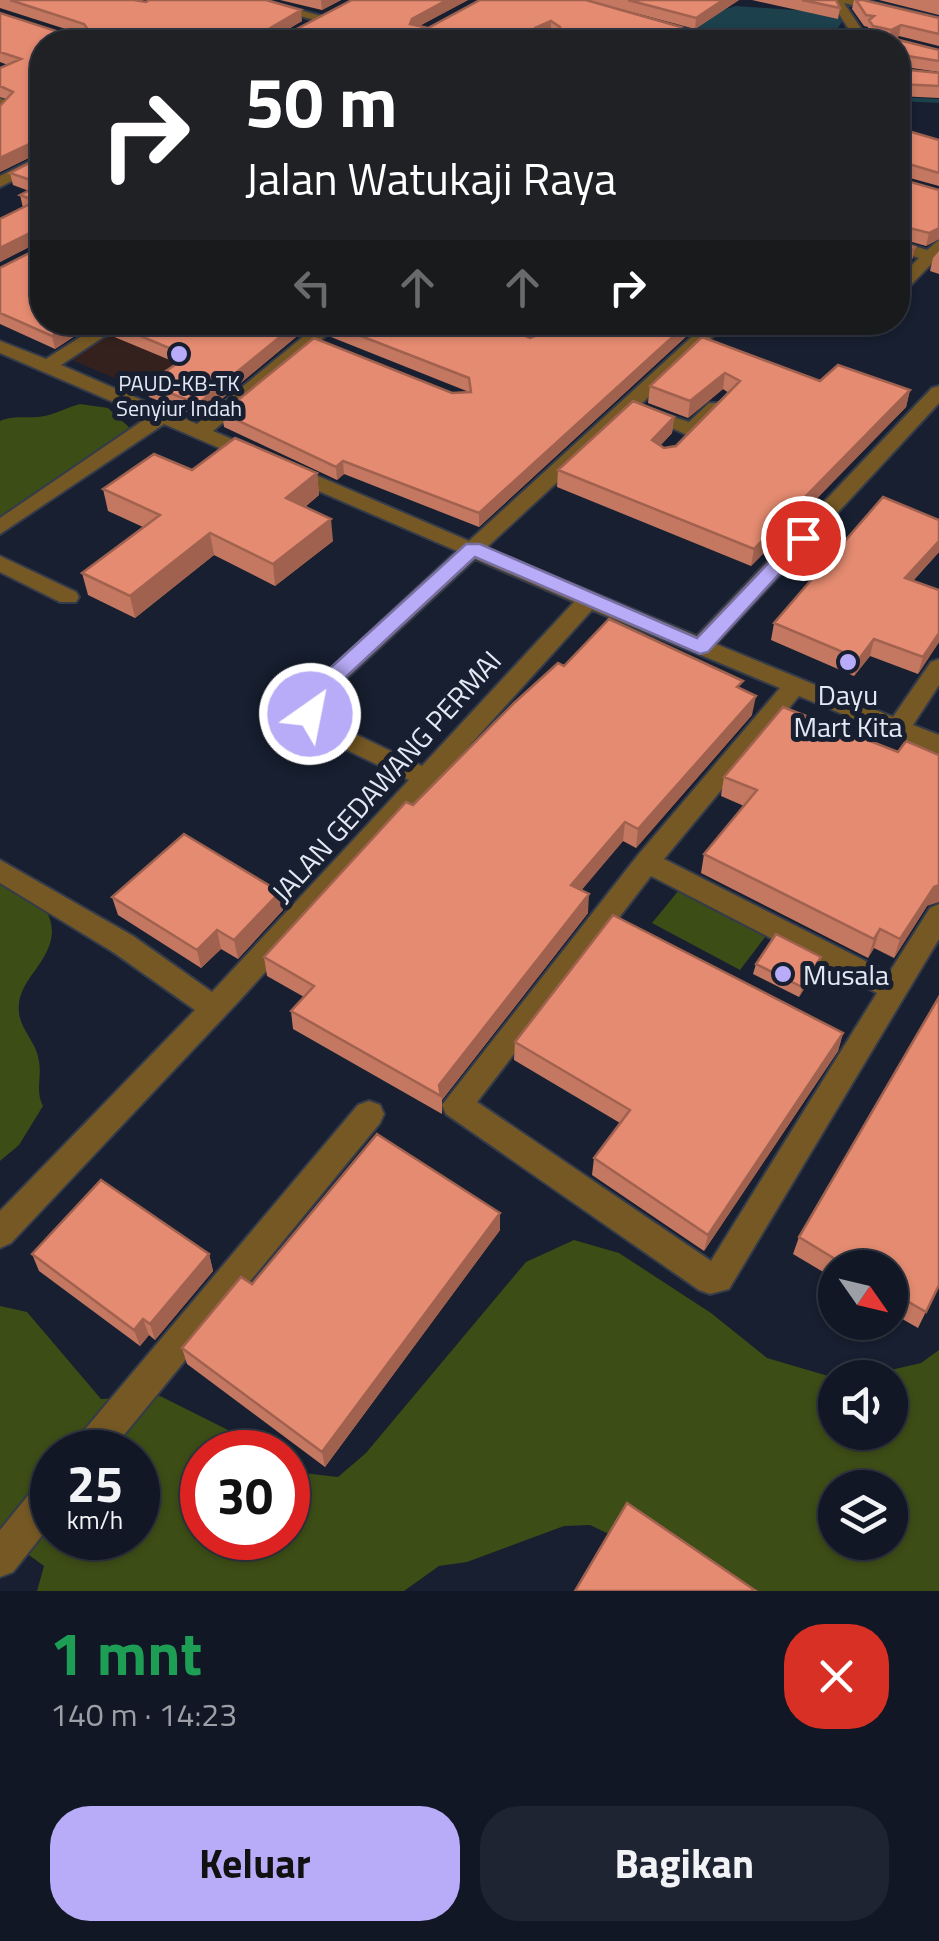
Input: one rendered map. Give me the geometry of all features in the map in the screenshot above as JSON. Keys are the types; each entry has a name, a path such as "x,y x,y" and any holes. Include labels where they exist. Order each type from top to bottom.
{"street":[{"path":"248,0 325,19"},
{"path":"836,0 858,30"},
{"path":"848,0 939,22"},
{"path":"310,27 342,10"},
{"path":"630,19 674,30"},
{"path":"0,182 30,166"},
{"path":"910,276 934,251"},
{"path":"47,366 97,335"},
{"path":"199,432 325,335"},
{"path":"426,778 326,730 314,722 309,706 324,684 706,335"},
{"path":"0,346 588,600 939,744"},
{"path":"700,647 939,392"},
{"path":"629,406 685,436 725,398"},
{"path":"0,528 162,416"},
{"path":"0,563 68,597"},
{"name":"JALAN GEDAWANG PERMAI","path":"0,1233 222,1000 588,600"},
{"path":"898,728 939,668"},
{"path":"794,686 647,862 617,921 457,1105 702,1276 718,1278 737,1252 852,1041 894,989 939,914"},
{"path":"647,862 894,989"},
{"path":"0,870 222,1000"},
{"path":"106,1430 370,1114"},
{"path":"0,1558 30,1522"}],"lane":[{"path":"0,100 6,104 0,114"}],"shaded area":[{"path":"104,335 236,335 150,393 67,358"}],"green space":[{"path":"80,404 108,408 131,429 0,521 0,421 53,414"},
{"path":"0,870 33,895 49,915 52,927 45,955 19,1003 20,1020 39,1061 39,1095 43,1106 19,1145 0,1161"},
{"path":"679,890 766,936 740,970 652,923"},
{"path":"574,1240 619,1253 711,1313 767,1358 818,1373 818,1450 908,1450 908,1366 921,1363 939,1350 939,1591 727,1591 590,1525 564,1526 467,1562 439,1566 404,1591 37,1591 44,1566 36,1560 160,1560 160,1430 30,1430 30,1556 0,1534 0,1306 27,1312 101,1399 160,1396 228,1430 180,1430 180,1560 310,1560 310,1474 338,1477 366,1453 526,1262"}],"building":[{"path":"10,0 266,0 301,10 267,30 88,30 84,24"},
{"path":"352,0 447,0 412,19 410,24 428,28 480,0 586,0 681,27 559,30 551,21 534,30 295,30"},
{"path":"628,0 723,0 696,18"},
{"path":"802,0 836,0 840,8"},
{"path":"856,0 939,18 939,34 901,25 891,30 873,26 869,20 874,16 866,15"},
{"path":"0,13 53,30 30,30 30,144 0,158 0,106 13,92 0,86 0,68 21,59 0,52"},
{"path":"910,43 939,50 939,61 910,56"},
{"path":"910,70 939,73 939,86 910,85"},
{"path":"910,132 939,140 939,173 910,164"},
{"path":"30,163 30,180 10,173"},
{"path":"910,182 939,190 939,228 929,233 910,228"},
{"path":"30,204 30,233 0,248 0,219"},
{"path":"30,253 30,326 0,313 0,268"},
{"path":"138,335 282,335 198,404 147,384 188,356"},
{"path":"358,335 675,335 479,513 343,461 336,467 222,413 314,338 452,393 471,392 469,378"},
{"path":"702,337 820,381 838,365 910,390 754,549 558,470 633,401 674,417 652,440 664,448 676,446 740,381 725,373 690,401 650,386"},
{"path":"235,438 317,473 286,498 331,519 273,564 210,533 130,596 82,573 160,515 103,489 154,454 192,470"},
{"path":"883,497 939,520 939,541 905,578 939,590 939,633 923,657 874,639 859,659 774,623"},
{"path":"609,619 743,681 737,687 756,696 638,829 625,822 571,885 589,894 439,1085 441,1096 291,1011 314,986 264,957 406,802 413,805 514,703 558,663 564,666"},
{"path":"783,707 898,752 906,741 939,755 939,885 900,939 880,929 874,939 704,854 757,790 724,777"},
{"path":"184,834 280,892 234,940 217,930 197,950 112,897"},
{"path":"613,915 843,1033 708,1235 594,1158 630,1110 515,1042"},
{"path":"776,934 821,957 802,987 756,964"},
{"path":"939,997 939,1285 926,1312 908,1302 908,1250 820,1250 799,1237"},
{"path":"377,1134 500,1213 322,1452 310,1443 310,1430 292,1430 182,1348 241,1277 252,1284"},
{"path":"101,1180 209,1254 150,1324 143,1319 134,1330 32,1254"},
{"path":"627,1503 756,1591 575,1591"}],"waterway":[{"path":"713,30 736,19 808,25 822,22"},
{"path":"910,100 939,101"}],"place":[{"name":"PAUD-KB-TK Senyiur Indah","path":"179,354"},
{"name":"Dayu Mart Kita","path":"848,662"},
{"name":"Musala","path":"783,974"}],"route":[{"path":"310,714 311,698 324,684 473,548 700,647 803,538"}]}
